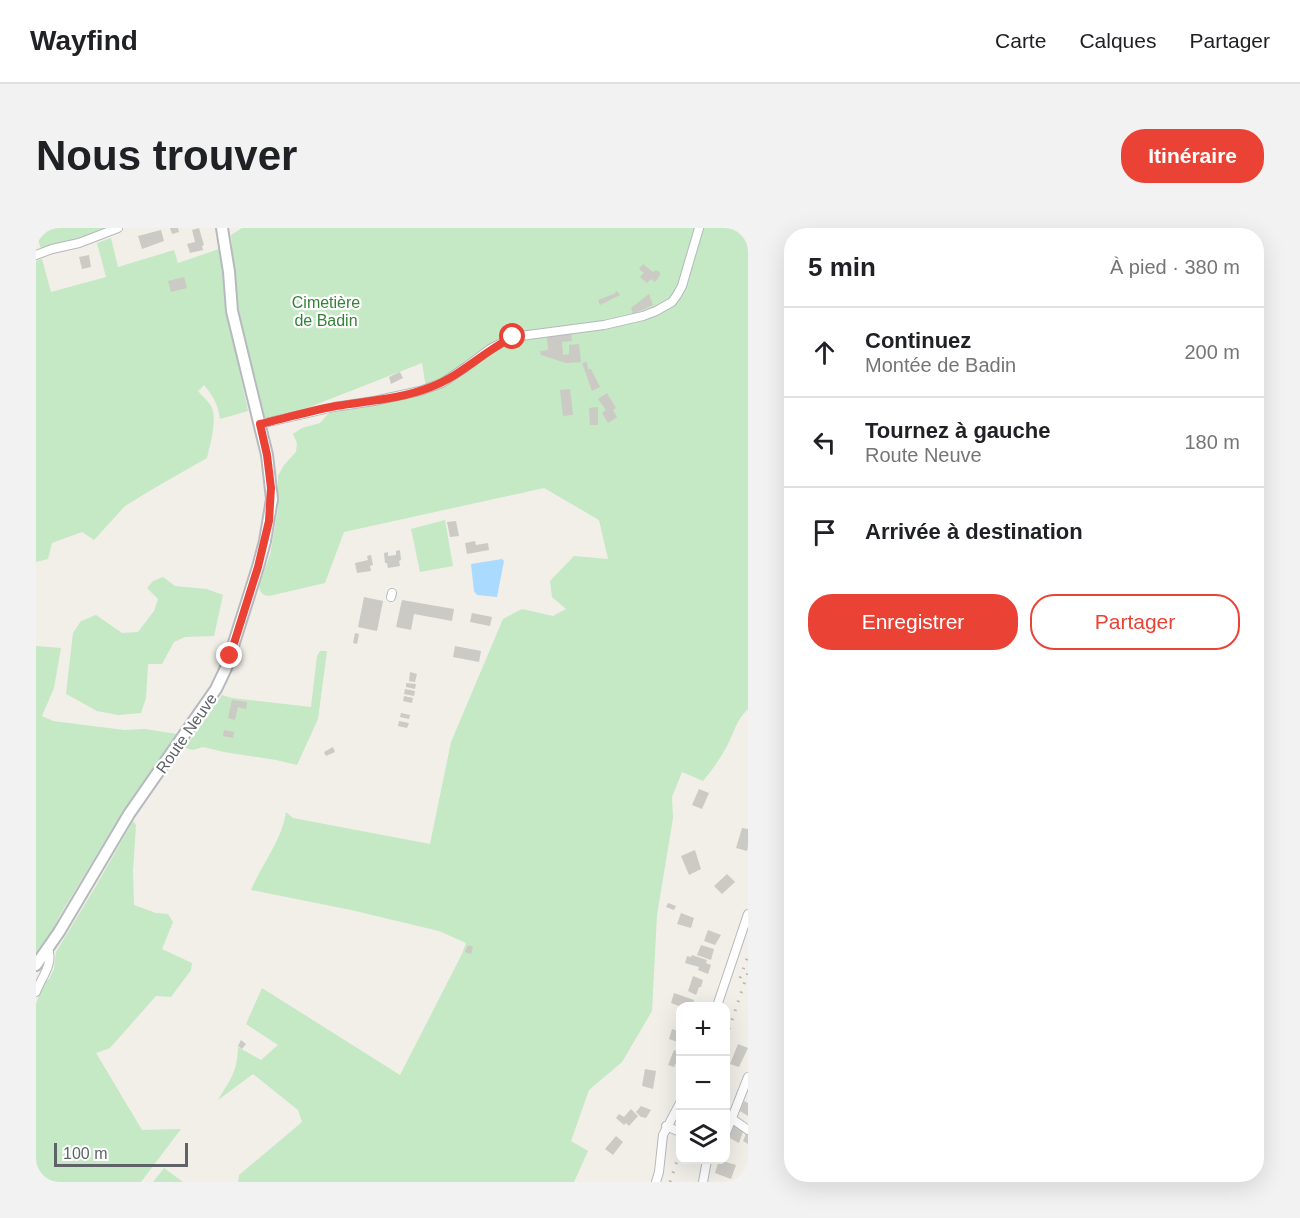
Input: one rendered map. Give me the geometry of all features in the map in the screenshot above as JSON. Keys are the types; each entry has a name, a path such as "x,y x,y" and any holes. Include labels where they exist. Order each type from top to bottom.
{"street":[{"path":"36,255 79,243 118,228"},
{"name":"Route Neuve","path":"36,965 48,949 129,814 216,689 226,668 258,567 269,521 271,488 267,455 232,311 222,228"},
{"path":"260,424 420,391 442,383 513,337 604,325 656,311 672,302 682,286 699,228"},
{"path":"718,1002 748,914"},
{"path":"36,992 48,968 50,960 48,949"},
{"path":"730,1121 748,1077"},
{"path":"656,1182 662,1140 666,1126 676,1110"},
{"path":"731,1118 748,1130"},
{"path":"666,1126 676,1130"},
{"path":"703,1182 706,1164"}],"green space":[{"path":"36,228 111,228 41,249"},
{"name":"Cimetière de Badin","path":"242,228 748,228 748,709 714,767 703,781 682,772 672,797 673,818 657,915 652,1011 622,1062 589,1090 571,1141 588,1151 574,1182 238,1182 239,1175 302,1122 298,1110 253,1074 218,1100 235,1069 238,1047 261,1060 278,1045 246,1024 262,988 400,1075 466,943 439,931 251,890 276,842 286,812 293,818 430,844 451,742 503,619 522,609 553,616 566,609 552,597 550,581 574,556 608,559 599,520 544,488 344,532 325,583 269,596 264,595 259,585 270,555 278,509 278,476 296,452 297,443 293,434 302,428 320,423 329,413 408,398 429,391 422,363 307,408 264,418 238,311 231,235"},
{"path":"111,238 118,267 174,250 178,263 219,249 228,317 248,411 220,419 215,400 204,385 198,391 211,406 214,418 207,458 125,506 94,540 82,532 52,543 48,559 36,562 36,261 42,259 51,292 106,277 97,243"},
{"path":"445,520 453,566 420,572 411,529"},
{"path":"163,577 175,586 207,589 223,595 214,636 185,637 174,642 162,664 148,664 146,698 141,713 118,715 97,711 66,694 73,633 81,621 96,615 122,633 138,632 154,611 158,599 147,588 153,581"},
{"path":"36,646 61,648 54,688 42,716 53,721 177,734 117,821 59,917 47,943 36,957"},
{"path":"320,651 327,651 318,719 297,765 203,747 193,750 185,748 222,695 311,707 317,656"},
{"path":"133,821 136,825 133,871 134,905 156,913 168,914 173,922 162,949 192,963 191,970 171,997 156,996 110,1048 96,1053 142,1130 181,1129 141,1182 36,1182 36,1004 43,984 49,979 54,969 56,952"},
{"path":"164,1168 183,1182 153,1182"}],"water":[{"path":"502,559 504,561 497,597 477,595 474,591 471,564"}],"building":[{"path":"170,228 178,228 179,232 172,234"},
{"path":"199,228 204,245 203,250 190,253 187,244 195,242 192,230"},
{"path":"161,230 164,241 142,249 138,236"},
{"path":"89,255 91,267 82,269 79,257"},
{"path":"643,264 653,272 656,270 660,272 655,282 651,279 647,283 640,277 644,273 639,269"},
{"path":"184,277 187,288 171,292 168,281"},
{"path":"617,291 620,295 600,305 598,300"},
{"path":"649,294 653,305 633,314 631,308"},
{"path":"571,334 572,341 562,342 563,355 569,354 569,345 579,344 581,362 566,363 541,355 540,351 548,350 547,336"},
{"path":"587,362 588,369 591,369 600,387 592,391 582,363"},
{"path":"400,372 403,378 391,384 389,377"},
{"path":"570,389 573,415 563,416 560,390"},
{"path":"607,393 616,408 613,410 617,417 608,423 602,413 606,410 598,399"},
{"path":"598,407 598,425 590,425 589,408"},
{"path":"456,521 459,536 450,537 447,522"},
{"path":"475,541 476,545 488,543 489,550 467,554 465,543"},
{"path":"400,550 400,566 388,568 384,553 388,552 388,556 396,555 396,551"},
{"path":"371,555 373,565 370,566 371,571 357,573 355,563 368,560 367,556"},
{"path":"364,597 383,601 377,631 358,627"},
{"path":"402,600 454,609 452,621 414,614 411,630 396,627"},
{"path":"472,613 492,617 490,626 470,622"},
{"path":"355,633 359,634 357,644 353,643"},
{"path":"455,646 481,651 479,662 453,657"},
{"path":"410,672 417,674 415,682 409,681"},
{"path":"406,683 416,684 415,689 406,687"},
{"path":"405,689 415,691 414,696 404,694"},
{"path":"404,696 413,698 412,703 403,701"},
{"path":"232,700 247,702 246,709 238,707 235,720 228,718"},
{"path":"401,713 410,715 409,719 400,717"},
{"path":"399,721 409,723 407,728 398,726"},
{"path":"224,730 234,732 233,738 223,736"},
{"path":"333,747 335,752 326,756 324,752"},
{"path":"699,789 709,793 702,809 692,805"},
{"path":"742,828 748,829 747,851 736,848"},
{"path":"695,850 701,869 689,875 681,856"},
{"path":"727,874 735,882 722,894 714,886"},
{"path":"668,903 676,906 674,910 666,907"},
{"path":"681,913 694,918 691,928 677,924"},
{"path":"708,930 721,935 715,945 704,941"},
{"path":"468,945 473,947 471,954 465,952"},
{"path":"701,945 714,949 711,960 697,955"},
{"path":"692,955 707,960 706,963 711,965 708,974 698,970 699,967 685,963 687,956"},
{"path":"693,976 703,980 696,995 688,991"},
{"path":"674,993 694,1000 694,1002 676,1002 676,1005 671,1003"},
{"path":"672,1029 676,1030 676,1042 669,1039"},
{"path":"241,1040 246,1044 242,1049 238,1046"},
{"path":"738,1044 748,1048 739,1067 730,1064"},
{"path":"674,1050 676,1051 676,1063 674,1067 668,1065"},
{"path":"645,1069 656,1071 653,1089 642,1086"},
{"path":"744,1101 748,1103 748,1116 740,1111"},
{"path":"641,1106 651,1110 646,1118 636,1112"},
{"path":"631,1109 638,1116 629,1126 616,1118 619,1114 624,1117"},
{"path":"734,1123 744,1129 739,1143 730,1138"},
{"path":"748,1129 748,1144 743,1141"},
{"path":"616,1136 623,1142 613,1155 605,1149"},
{"path":"718,1164 736,1165 731,1179 715,1173"}],"railway":[{"path":"740,978 748,956"},
{"path":"730,1026 748,972"},
{"path":"670,1182 676,1164"}],"route":[{"path":"230,656 265,541 272,499 267,455 260,424 420,391 442,383 501,342 513,337"}]}
